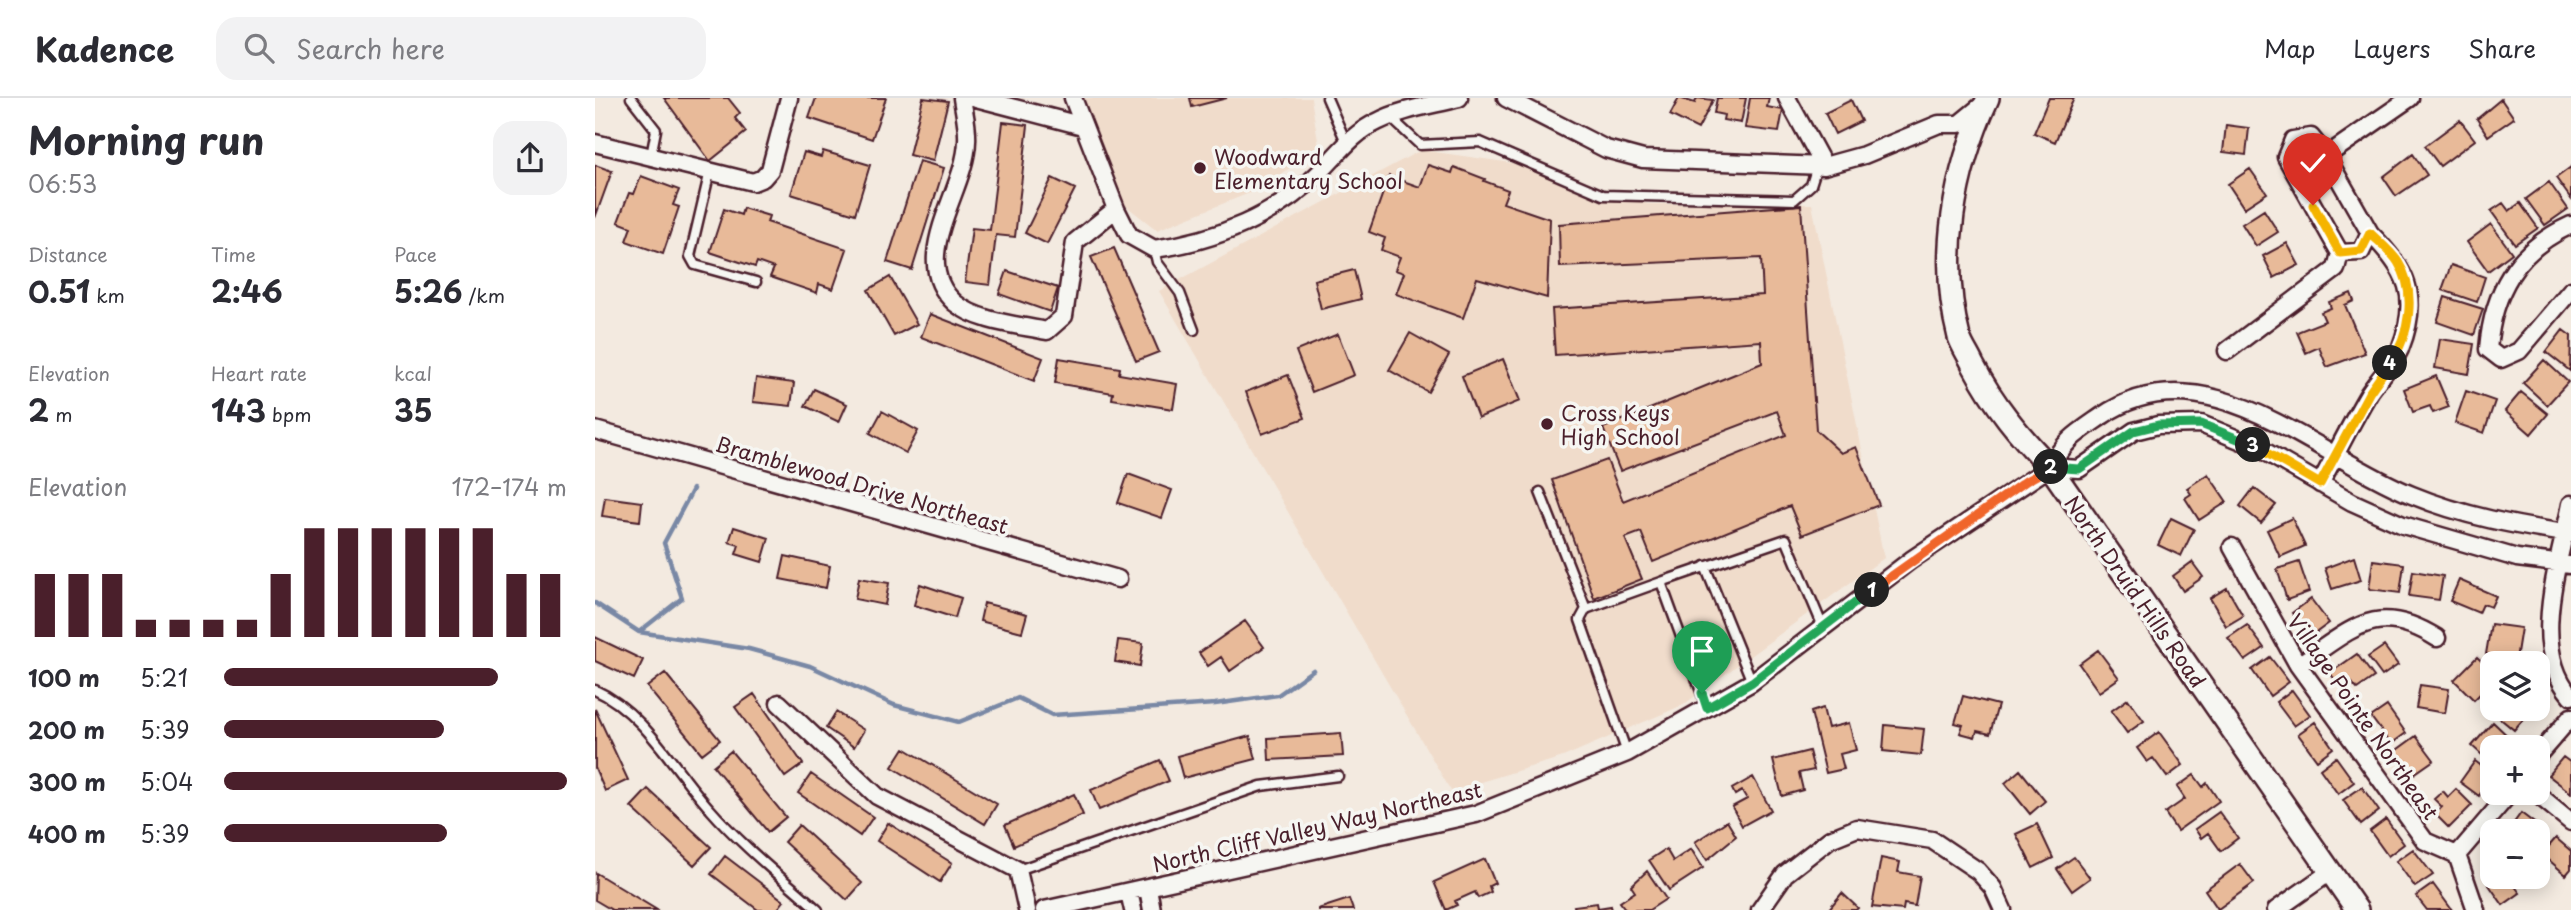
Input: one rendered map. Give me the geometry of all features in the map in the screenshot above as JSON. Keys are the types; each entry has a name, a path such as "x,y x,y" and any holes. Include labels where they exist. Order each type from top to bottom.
{"main road":[{"name":"North Druid Hills Road","path":"1987,100 1954,198 1948,242 1959,338 1989,397 2050,467 2357,910"}],"street":[{"path":"595,143 753,182 763,178 770,170 789,98"},
{"path":"962,98 968,141 960,178 934,261 939,281 955,303 985,317 1047,331 1064,316 1075,242 1116,209"},
{"path":"976,98 1083,127"},
{"path":"1073,98 1116,209 1129,234 1154,249 1220,236 1274,207 1320,173 1346,142 1376,122 1459,98"},
{"path":"1506,98 1606,149 1643,159 1821,166 1864,155 1939,124 1959,124 1987,100"},
{"path":"1787,98 1821,166"},
{"path":"2326,156 2410,98"},
{"path":"2227,351 2336,269 2340,253 2286,157 2293,140 2311,138 2326,156 2370,233 2397,261 2409,289 2408,320 2399,351 2369,393 2320,484"},
{"path":"2571,225 2540,245 2505,279 2495,302 2488,349 2501,359 2519,351 2571,290"},
{"path":"2340,253 2361,251 2370,233"},
{"path":"2557,307 2571,317"},
{"path":"2566,564 2495,552 2403,525 2320,484 2259,448 2201,424 2158,425 2134,431 2079,469 2050,467 2063,443 2121,403 2179,393 2207,394 2233,402 2274,421 2366,475 2425,500 2523,528 2568,534"},
{"name":"Bramblewood Drive Northeast","path":"595,430 1118,579"},
{"name":"North Cliff Valley Way Northeast","path":"1044,910 1476,814 1626,753 1752,682 1911,560 2050,467"},
{"path":"2571,504 2566,564 2547,620 2551,662 2571,696"},
{"name":"Village Pointe Northeast","path":"2232,547 2298,665 2425,841 2457,855"},
{"path":"2298,665 2362,624 2380,618 2403,620 2437,638"},
{"path":"779,703 877,796 1018,870 1027,910"},
{"path":"2550,741 2571,717"},
{"path":"2476,910 2457,855 2500,805"},
{"path":"2550,805 2571,822"},
{"path":"1760,910 1785,874 1830,839 1857,828 1933,840 1978,871 1993,888 2003,910"},
{"path":"2276,910 2330,872"},
{"path":"1148,888 1152,910"},
{"path":"1129,892 1133,910"}],"lane":[{"path":"631,98 656,130 651,156"},
{"path":"1327,98 1346,142"},
{"path":"1390,117 1420,145 1480,142 1603,195 1794,200 1811,186 1821,166"},
{"path":"710,171 690,256 695,265 756,282"},
{"path":"1154,249 1157,262 1179,293 1193,330"},
{"path":"1540,492 1585,609 1580,620 1626,753"},
{"path":"1585,609 1786,539 1823,627"},
{"path":"1705,566 1752,682"},
{"path":"1661,582 1707,708"},
{"path":"595,690 618,700 709,809 744,845 818,910"},
{"path":"1018,870 1261,786 1338,776"}],"shaded area":[{"name":"Woodward Elementary School","path":"1081,98 1311,98 1319,147 1262,188 1157,230 1125,205"},
{"name":"Cross Keys High School","path":"1421,150 1512,163 1648,204 1812,204 1884,558 1683,705 1563,757 1451,791 1159,291"}],"building":[{"path":"664,98 728,98 740,113 735,118 746,132 710,161"},
{"path":"816,98 886,98 872,139 809,118"},
{"path":"923,98 948,101 933,161 909,155"},
{"path":"1190,98 1227,98 1192,107"},
{"path":"1679,98 1695,103 1697,98 1713,100 1698,129 1670,115"},
{"path":"1717,98 1746,98 1741,123 1723,120 1724,115 1714,113"},
{"path":"1750,98 1769,98 1767,107 1783,110 1779,132 1745,128"},
{"path":"2049,98 2074,98 2055,142 2034,133"},
{"path":"2501,99 2514,118 2488,136 2477,119"},
{"path":"1851,100 1861,121 1835,134 1825,113"},
{"path":"2460,120 2475,140 2440,166 2425,146"},
{"path":"1003,122 1028,125 1015,237 996,235 990,285 965,282 972,228 990,230"},
{"path":"2226,125 2249,128 2246,155 2223,152"},
{"path":"823,151 870,165 855,214 791,194 804,152 821,157"},
{"path":"2413,154 2427,175 2396,196 2383,177"},
{"path":"919,161 944,168 912,270 887,262"},
{"path":"595,165 612,171 595,218"},
{"path":"1428,165 1452,173 1454,167 1485,179 1484,181 1508,190 1503,203 1550,219 1547,298 1477,278 1463,318 1396,294 1404,273 1395,270 1400,257 1381,250 1385,238 1369,232 1389,176 1420,187"},
{"path":"2571,167 2571,199 2556,178"},
{"path":"2250,169 2267,193 2244,208 2228,184"},
{"path":"641,176 679,190 673,205 679,207 663,254 626,241 631,227 618,222 629,193 634,194"},
{"path":"1052,178 1075,189 1047,244 1025,233"},
{"path":"2549,182 2568,209 2545,225 2526,199"},
{"path":"2503,203 2509,211 2520,203 2538,228 2515,244 2491,211"},
{"path":"1801,205 1816,430 1841,453 1856,447 1879,505 1802,535 1790,506 1653,562 1641,532 1625,538 1642,579 1594,598 1552,480 1607,460 1623,501 1786,435 1777,411 1620,471 1603,428 1762,363 1761,341 1555,355 1552,309 1763,295 1761,258 1560,267 1559,224"},
{"path":"743,208 769,216 767,222 847,249 833,289 819,284 817,293 770,277 774,268 757,262 755,267 710,252 724,209 741,215"},
{"path":"2264,210 2278,232 2256,246 2242,224"},
{"path":"2491,224 2512,253 2488,271 2467,242"},
{"path":"2287,243 2299,265 2274,278 2263,256"},
{"path":"1114,248 1159,352 1136,361 1091,257"},
{"path":"2451,265 2485,277 2477,302 2442,290"},
{"path":"1354,270 1361,299 1321,309 1314,280"},
{"path":"1007,271 1058,288 1050,312 999,294"},
{"path":"890,277 917,324 894,336 868,290"},
{"path":"2351,293 2354,301 2345,305 2365,353 2327,367 2319,347 2306,353 2297,332 2325,321 2321,312 2331,308 2329,302"},
{"path":"2445,297 2483,309 2474,335 2437,322"},
{"path":"930,314 1043,358 1034,381 921,337"},
{"path":"2563,330 2571,336 2570,371 2546,352"},
{"path":"1410,333 1449,355 1428,392 1389,370"},
{"path":"1338,334 1354,375 1312,392 1296,351"},
{"path":"2440,339 2474,344 2469,374 2435,368"},
{"path":"1059,358 1120,368 1119,374 1177,384 1173,409 1112,399 1113,393 1055,383"},
{"path":"1503,359 1520,401 1478,418 1462,376"},
{"path":"2544,360 2568,382 2547,405 2523,383"},
{"path":"1288,375 1305,418 1262,434 1246,392"},
{"path":"2436,376 2449,407 2433,413 2430,406 2413,412 2404,389"},
{"path":"756,378 794,383 791,406 753,402"},
{"path":"814,389 847,404 839,422 805,406"},
{"path":"2466,391 2495,401 2484,433 2455,423"},
{"path":"2521,392 2548,414 2531,434 2505,411"},
{"path":"882,411 918,431 906,453 870,433"},
{"path":"1128,474 1172,490 1162,518 1118,503"},
{"path":"2208,474 2227,502 2199,520 2185,498 2191,494 2187,488"},
{"path":"2254,488 2276,505 2261,523 2240,506"},
{"path":"605,497 642,502 640,521 602,516"},
{"path":"2171,518 2194,529 2181,556 2158,545"},
{"path":"2292,518 2305,546 2280,557 2267,530"},
{"path":"734,527 769,538 762,562 736,554 739,545 729,542"},
{"path":"785,556 830,566 826,588 780,579"},
{"path":"2354,557 2361,580 2332,589 2325,568"},
{"path":"2373,560 2404,564 2400,593 2369,589"},
{"path":"2192,562 2203,577 2183,591 2173,576"},
{"path":"2299,562 2309,592 2287,600 2277,569"},
{"path":"2413,571 2443,576 2439,600 2409,596"},
{"path":"859,578 889,583 885,605 855,599"},
{"path":"2459,580 2496,596 2491,607 2483,604 2479,613 2450,601"},
{"path":"920,584 961,598 955,618 914,605"},
{"path":"2227,588 2243,616 2226,626 2210,598"},
{"path":"2311,599 2329,623 2310,637 2292,613"},
{"path":"984,603 1027,614 1022,632 980,621"},
{"path":"1245,621 1264,647 1230,671 1221,657 1208,666 1199,653"},
{"path":"2491,624 2521,628 2517,651 2486,651"},
{"path":"2247,625 2264,648 2245,661 2228,638"},
{"path":"595,637 643,660 634,679 595,661"},
{"path":"1118,640 1143,643 1140,666 1115,662"},
{"path":"2384,646 2398,665 2382,676 2368,657"},
{"path":"2098,650 2119,678 2099,692 2079,664"},
{"path":"2357,654 2374,677 2357,689 2352,683 2343,690 2330,673"},
{"path":"2270,657 2289,682 2270,696 2252,670"},
{"path":"2477,657 2480,660 2480,694 2474,700 2454,680"},
{"path":"665,673 720,740 702,754 647,687"},
{"path":"2420,685 2449,689 2445,713 2416,708"},
{"path":"2292,690 2310,715 2294,726 2276,702"},
{"path":"754,694 803,764 785,777 735,707"},
{"path":"1963,696 1998,705 1990,734 1977,731 1975,737 1960,733 1963,725 1955,723"},
{"path":"2128,699 2144,721 2127,733 2111,711"},
{"path":"2387,706 2406,733 2391,744 2371,717"},
{"path":"1823,708 1828,728 1849,723 1856,750 1840,754 1844,769 1826,773 1811,712"},
{"path":"595,709 628,780 605,791 595,768"},
{"path":"836,712 864,730 854,747 826,728"},
{"path":"2503,721 2522,721 2514,730"},
{"path":"2315,722 2333,748 2317,760 2298,734"},
{"path":"2493,722 2507,735 2482,735"},
{"path":"1885,725 1924,729 1921,755 1883,751"},
{"path":"2159,732 2183,765 2167,777 2153,758 2147,762 2137,748"},
{"path":"1341,733 1343,756 1269,760 1268,738"},
{"path":"1250,736 1256,759 1183,778 1177,756"},
{"path":"2416,736 2434,760 2411,776 2394,752"},
{"path":"2480,737 2480,753 2472,746"},
{"path":"904,748 997,804 985,824 892,767"},
{"path":"731,751 786,817 768,832 713,766"},
{"path":"1809,751 1814,770 1799,773 1803,790 1782,796 1773,760"},
{"path":"2336,757 2354,782 2338,794 2320,769"},
{"path":"2563,757 2571,763 2571,793 2550,777 2550,773"},
{"path":"1160,760 1169,781 1099,810 1091,790"},
{"path":"2475,761 2480,765 2479,796 2460,782"},
{"path":"2020,770 2045,801 2030,814 2005,783"},
{"path":"811,774 873,817 860,836 798,793"},
{"path":"2194,775 2203,787 2207,783 2219,801 2177,831 2165,813 2185,799 2177,787"},
{"path":"1753,777 1771,810 1742,826 1732,807 1747,799 1742,791 1735,795 1732,789"},
{"path":"2362,787 2379,811 2361,825 2343,800"},
{"path":"648,789 711,847 694,865 631,807"},
{"path":"2456,789 2472,805 2449,828 2435,814 2442,807 2434,799 2443,791 2448,797"},
{"path":"1074,794 1083,815 1014,846 1005,825"},
{"path":"2219,812 2238,838 2221,851 2208,833 2201,838 2195,829"},
{"path":"2521,813 2529,819 2517,819"},
{"path":"2386,819 2404,844 2388,856 2370,831"},
{"path":"1727,821 1736,836 1707,860 1695,842"},
{"path":"888,823 952,863 940,882 877,841"},
{"path":"2037,824 2053,858 2033,868 2016,834"},
{"path":"799,825 862,883 847,900 784,842"},
{"path":"2556,838 2571,851 2571,869 2566,875 2550,861 2550,845"},
{"path":"1666,849 1673,861 1691,849 1703,868 1669,890 1649,860"},
{"path":"2413,849 2433,875 2415,887 2396,861"},
{"path":"725,856 784,901 777,910 758,910 711,874"},
{"path":"2074,857 2090,878 2072,891 2057,869"},
{"path":"1881,858 1900,862 1898,872 1920,876 1915,906 1904,904 1903,910 1872,907"},
{"path":"1485,859 1495,883 1489,886 1491,892 1478,898 1475,892 1455,901 1457,905 1446,910 1434,882"},
{"path":"2240,864 2254,883 2218,909 2205,890"},
{"path":"1647,871 1666,899 1649,910 1626,910 1620,902 1635,892 1631,886"},
{"path":"596,873 657,910 612,910 595,900"},
{"path":"2433,884 2452,910 2427,910 2416,896"},
{"path":"2492,889 2517,889 2520,893 2503,905"},
{"path":"1842,893 1858,908 1828,910"},
{"path":"1349,899 1353,910 1318,910 1318,909"},
{"path":"1597,903 1598,908 1611,906 1612,910 1575,910 1574,906"}],"waterway":[{"path":"595,603 639,632 682,598 664,543 693,489"},
{"path":"639,632 749,649 810,666 894,705 959,722 1018,698 1052,715 1215,704 1278,695 1313,670"}],"place":[{"name":"Woodward Elementary School","path":"1200,168"},
{"name":"Cross Keys High School","path":"1547,424"}],"route":[{"path":"1702,693 1707,708 1752,682 1911,560 2034,475 2050,467 2079,469 2134,431 2158,425 2201,424 2259,448 2320,484 2369,393 2399,351 2408,320 2409,289 2397,261 2370,233 2361,251 2340,253 2313,205"}]}
